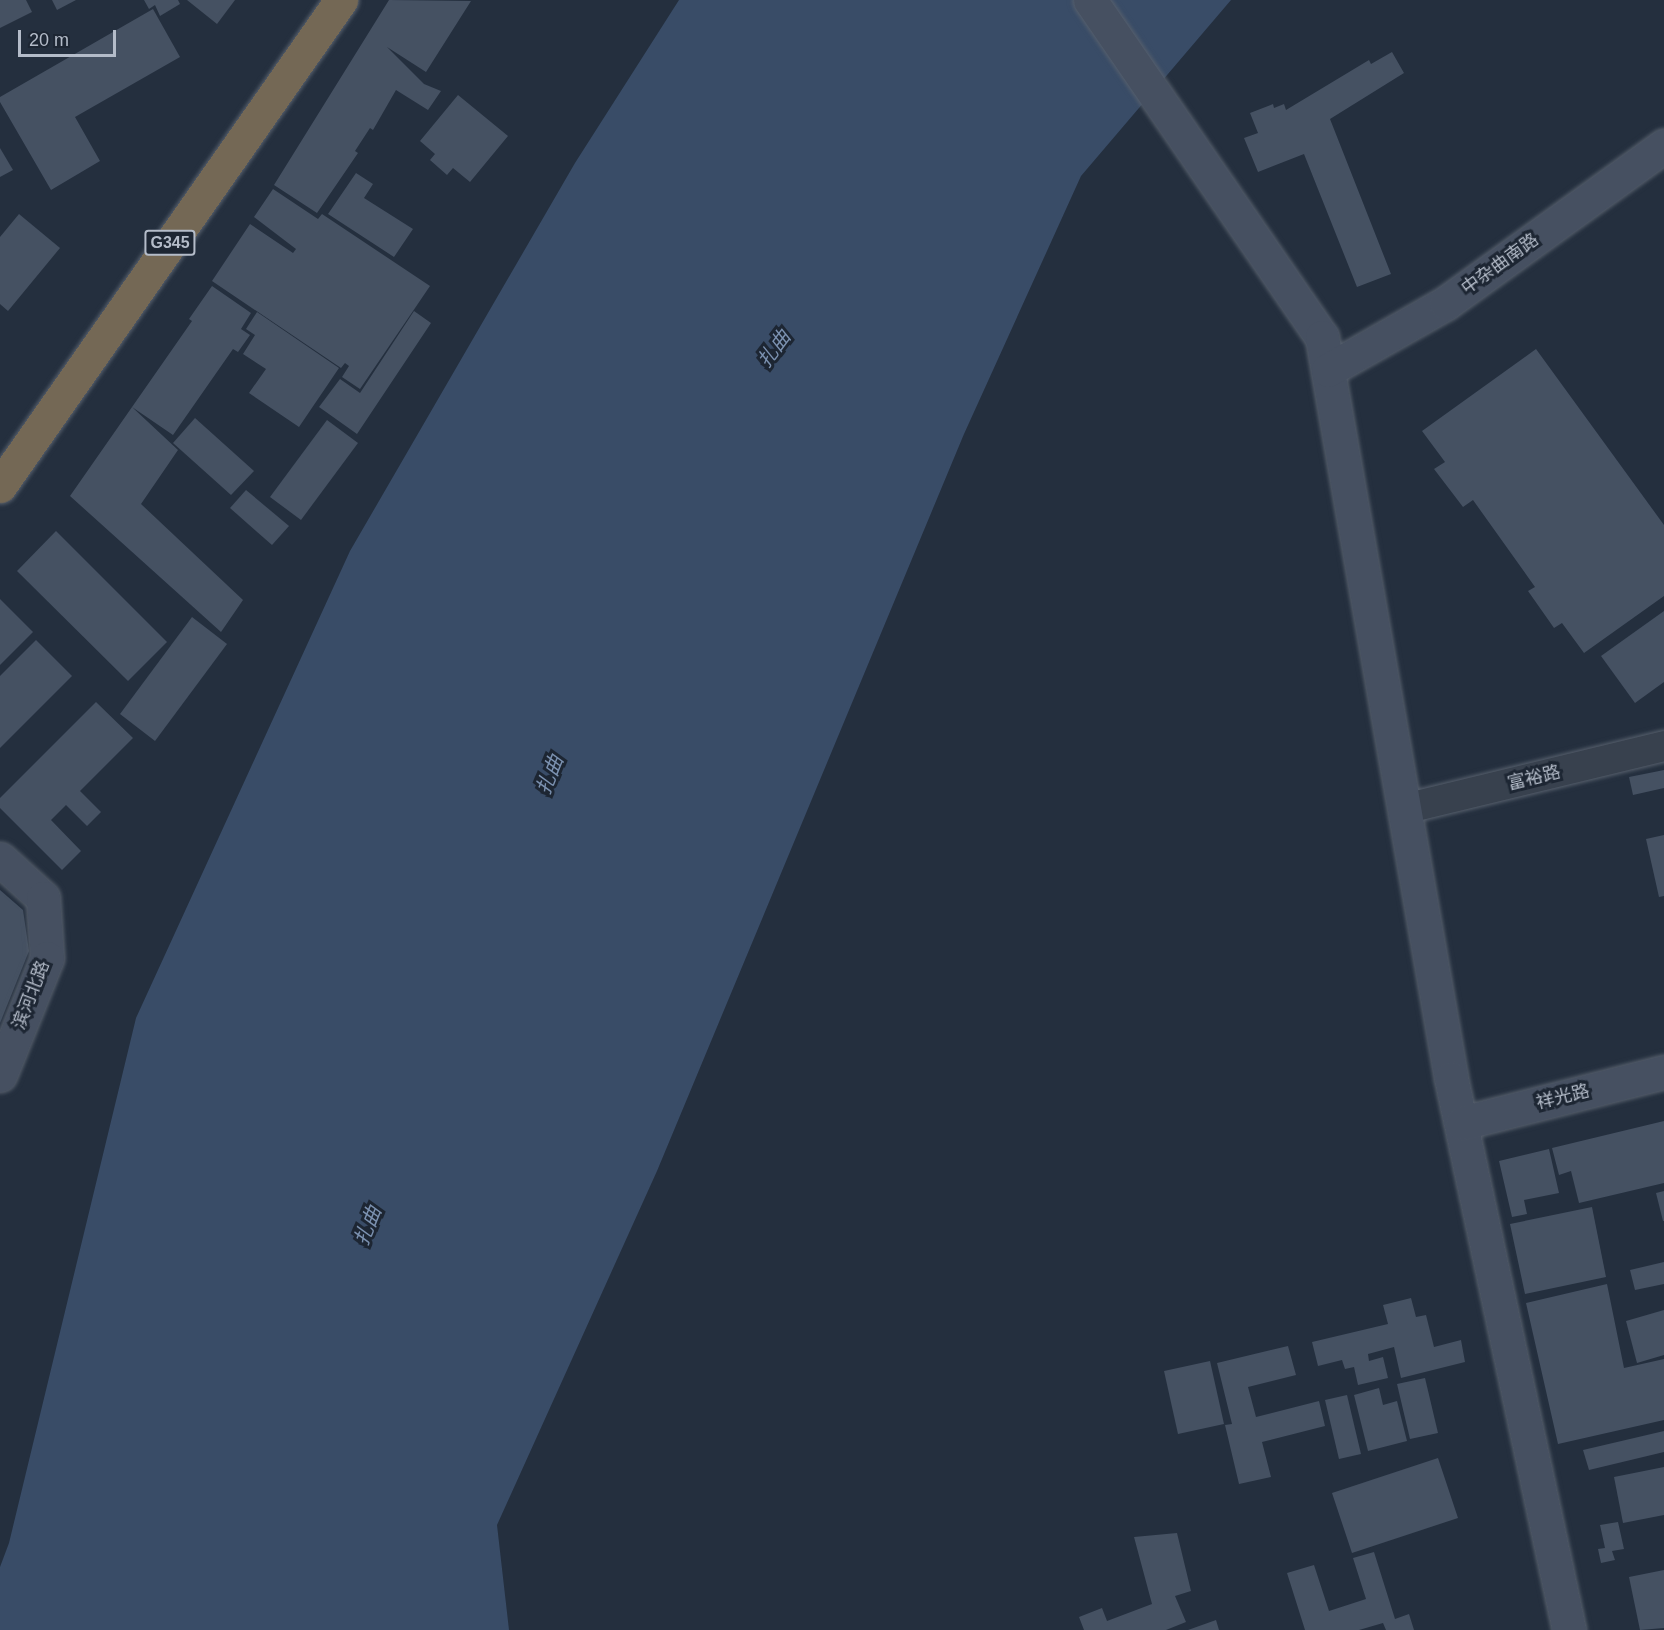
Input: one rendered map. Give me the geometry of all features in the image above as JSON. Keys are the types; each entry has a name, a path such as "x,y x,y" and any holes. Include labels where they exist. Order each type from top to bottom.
{"highway":[{"name":"G345","path":"0,486 341,0"}],"street":[{"path":"1090,0 1322,337 1451,1078 1569,1630"},
{"name":"中杂曲南路","path":"1328,370 1446,303 1664,146"},
{"name":"富裕路","path":"1404,809 1664,746"},
{"name":"滨河北路","path":"0,859 43,898 47,958 0,1076"},
{"name":"祥光路","path":"1462,1123 1664,1072"}],"water":[{"name":"扎曲","path":"679,0 1231,0 1081,176 964,434 657,1171 497,1525 509,1630 0,1630 0,1567 9,1543 136,1018 350,551 575,163"}],"building":[{"path":"0,0 26,0 32,12 0,28"},
{"path":"52,0 76,0 57,10"},
{"path":"144,0 178,0 180,4 160,16 155,5 149,9"},
{"path":"187,0 235,0 217,24"},
{"path":"389,0 471,1 426,72 387,47 424,84 441,91 428,110 396,90 373,130 370,128 355,151 358,153 317,213 274,185"},
{"path":"153,9 180,57 75,117 100,161 51,190 0,102 0,97"},
{"path":"1392,52 1404,73 1330,119 1391,274 1357,287 1304,154 1258,172 1244,138 1258,133 1250,113 1273,104 1274,108 1284,104 1286,110 1369,60 1371,64"},
{"path":"458,95 508,136 470,182 453,168 447,175 430,160 435,154 420,141"},
{"path":"0,148 13,170 0,177"},
{"path":"356,173 373,184 364,198 413,229 394,257 328,214"},
{"path":"273,189 318,219 322,214 430,286 360,389 342,377 349,366 345,363 341,368 212,281 250,224 293,253 296,249 254,217"},
{"path":"19,214 60,248 8,311 0,304 0,237"},
{"path":"212,286 251,313 241,329 250,335 238,352 233,349 173,435 132,407 192,321 189,319"},
{"path":"414,311 431,323 357,434 319,407 340,379 360,393"},
{"path":"257,312 339,368 299,427 249,393 266,369 243,354 255,335 246,329"},
{"path":"1536,349 1664,525 1664,596 1584,653 1562,623 1554,628 1528,591 1535,587 1473,500 1463,507 1434,469 1445,462 1422,431"},
{"path":"132,407 178,450 141,504 243,600 221,632 70,496"},
{"path":"195,418 254,471 231,495 173,443"},
{"path":"327,420 358,443 301,520 270,497"},
{"path":"246,490 289,526 272,545 230,508"},
{"path":"56,531 167,642 128,681 17,571"},
{"path":"0,599 33,632 0,665"},
{"path":"1664,611 1664,682 1635,703 1601,656"},
{"path":"192,617 227,644 155,741 120,714"},
{"path":"36,640 72,676 0,748 0,676"},
{"path":"96,702 133,738 80,791 101,812 87,826 66,805 51,820 81,851 62,870 0,808 0,798"},
{"path":"1664,770 1664,788 1633,795 1629,777"},
{"path":"1664,835 1664,896 1659,897 1646,839"},
{"path":"0,890 23,910 29,951 0,1023"},
{"path":"1664,1121 1664,1183 1579,1203 1571,1171 1559,1175 1552,1148"},
{"path":"1549,1149 1559,1193 1524,1200 1527,1214 1512,1217 1499,1161"},
{"path":"1664,1191 1664,1221 1663,1221 1656,1193"},
{"path":"1592,1207 1606,1277 1525,1294 1510,1224"},
{"path":"1664,1262 1664,1284 1635,1290 1630,1270"},
{"path":"1607,1284 1624,1368 1664,1359 1664,1420 1558,1444 1526,1303"},
{"path":"1411,1298 1416,1317 1426,1315 1434,1347 1461,1340 1465,1362 1401,1378 1394,1347 1368,1354 1369,1361 1383,1357 1388,1378 1358,1385 1354,1367 1345,1369 1342,1360 1318,1366 1312,1342 1388,1324 1383,1305"},
{"path":"1664,1310 1664,1355 1637,1363 1626,1321"},
{"path":"1288,1346 1296,1375 1248,1387 1256,1417 1319,1401 1325,1426 1262,1442 1271,1477 1239,1484 1225,1425 1232,1424 1217,1363"},
{"path":"1210,1361 1224,1424 1178,1434 1164,1371"},
{"path":"1425,1378 1438,1433 1410,1439 1397,1384"},
{"path":"1379,1388 1383,1405 1397,1401 1407,1441 1368,1451 1354,1395"},
{"path":"1347,1395 1361,1454 1339,1459 1325,1400"},
{"path":"1664,1431 1664,1452 1589,1470 1583,1450"},
{"path":"1438,1458 1458,1518 1352,1553 1332,1493"},
{"path":"1664,1467 1664,1515 1623,1523 1614,1477"},
{"path":"1618,1522 1624,1549 1612,1551 1615,1560 1601,1563 1598,1549 1605,1548 1600,1525"},
{"path":"1177,1533 1191,1591 1175,1596 1186,1622 1166,1630 1084,1630 1079,1617 1102,1608 1107,1621 1152,1604 1134,1537"},
{"path":"1374,1552 1395,1619 1409,1614 1414,1630 1386,1630 1383,1623 1359,1630 1305,1630 1287,1573 1314,1565 1329,1611 1366,1599 1353,1558"},
{"path":"1664,1570 1664,1628 1640,1630 1629,1577"},
{"path":"1216,1620 1219,1630 1188,1630"}]}
